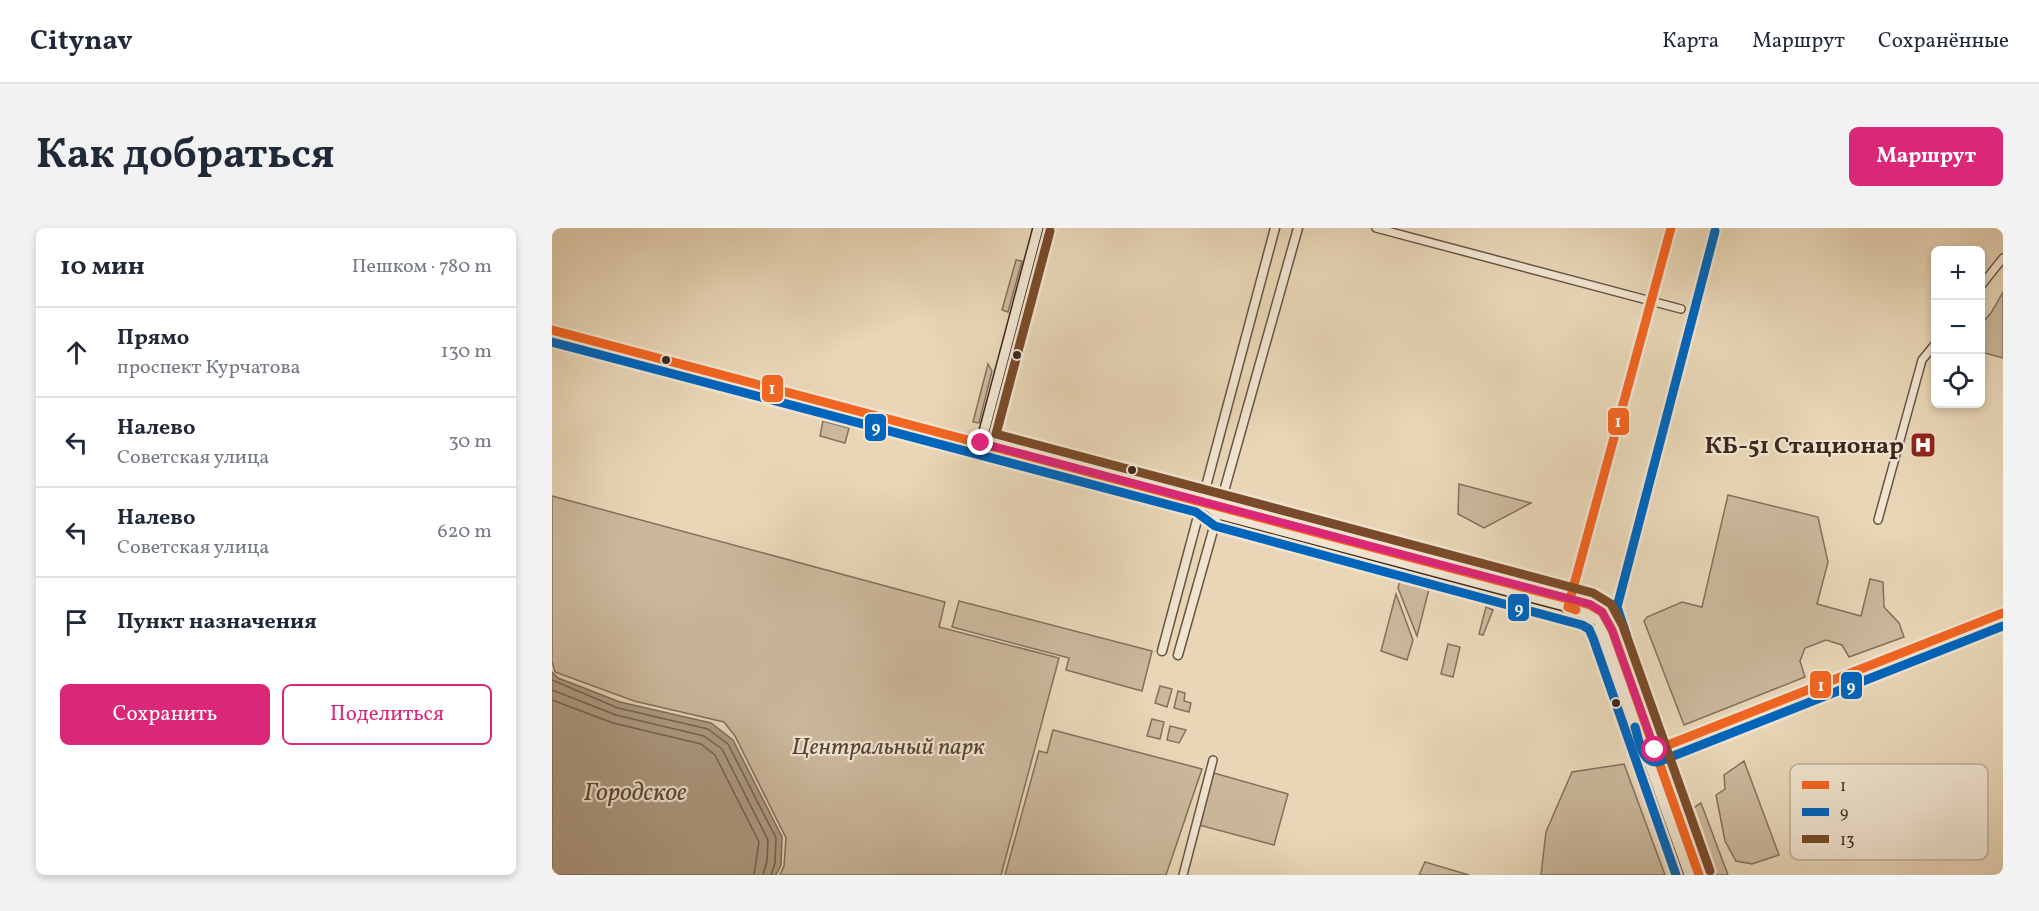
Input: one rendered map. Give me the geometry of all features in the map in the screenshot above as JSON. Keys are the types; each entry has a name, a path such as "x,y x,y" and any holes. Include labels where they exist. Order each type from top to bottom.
{"main road":[{"path":"981,443 1038,228"},
{"path":"552,330 1201,501 1219,510 1603,609"},
{"path":"1570,602 1598,621 1608,631 1655,750 1699,875"},
{"path":"1592,617 1603,609"},
{"path":"1603,609 1645,754 1689,875"},
{"path":"1645,754 1655,750"}],"street":[{"path":"1162,651 1275,228"},
{"path":"1178,655 1298,228"},
{"path":"1376,228 1681,309"},
{"path":"1985,280 2003,258"},
{"path":"1878,520 1922,360 1931,348"},
{"path":"1184,875 1213,760"}],"green space":[{"path":"1016,260 1022,261 1008,312 1002,310"},
{"path":"2003,292 2003,358 1985,353 1985,320"},
{"path":"1016,321 1024,324 996,427 988,425"},
{"path":"988,364 992,371 979,423 973,422"},
{"path":"823,421 849,428 845,443 820,436"},
{"path":"1459,484 1531,503 1484,528 1458,514"},
{"path":"1728,495 1818,517 1828,562 1817,604 1861,616 1870,579 1883,582 1884,607 1899,623 1904,637 1849,657 1842,645 1826,640 1805,648 1800,661 1805,677 1684,725 1644,621 1647,617 1682,602 1702,607"},
{"name":"Центральный парк","path":"552,496 945,602 939,627 1059,658 1001,875 780,875 784,866 786,838 735,736 724,722 634,701 555,672 552,661"},
{"path":"1236,506 1357,535 1356,538"},
{"path":"1400,581 1429,589 1417,636 1398,588"},
{"path":"1396,594 1413,640 1407,660 1381,651"},
{"path":"959,601 1152,651 1142,691 1066,670 1069,658 952,627"},
{"path":"1486,607 1493,610 1483,635 1479,634"},
{"path":"1563,612 1588,623 1597,632 1562,617"},
{"path":"1448,644 1460,647 1453,677 1441,674"},
{"path":"1160,686 1172,689 1167,707 1155,703"},
{"path":"1178,691 1185,693 1184,701 1191,703 1189,712 1174,708"},
{"path":"1152,719 1164,722 1160,739 1147,736"},
{"path":"1170,726 1186,730 1179,743 1167,740"},
{"path":"1053,730 1202,769 1166,875 1005,875 1039,751 1047,753"},
{"path":"1744,761 1779,855 1752,864 1736,861 1725,841 1716,795 1725,789 1724,775"},
{"path":"1624,764 1665,875 1541,875 1546,832 1572,772"},
{"path":"1647,768 1662,806 1656,808 1642,770"},
{"path":"1214,773 1288,794 1274,845 1199,825"},
{"path":"1701,803 1728,875 1705,875 1687,824 1687,812"},
{"path":"1425,862 1469,875 1419,875"}],"water":[{"name":"Городское","path":"552,672 558,678 620,702 711,723 733,740 782,837 781,865 776,875 552,875"}],"transit line":[{"name":"1","path":"1576,610 1568,607 1671,228"},
{"name":"13","path":"1050,231 996,434 1593,593 1611,604 1623,626 1710,871"},
{"name":"9","path":"1626,634 1617,607 1715,231"},
{"name":"1","path":"552,330 1590,605 1602,612 1612,630 1699,875"},
{"name":"9","path":"552,342 1196,512 1215,526 1582,625 1589,629 1593,638 1676,875"},
{"name":"1","path":"1643,747 1645,754 2003,613"},
{"name":"9","path":"1635,727 1644,755 1658,762 2003,626"}],"place":[{"name":"КБ-51 Стационар","path":"1923,445"}],"route":[{"path":"981,443 1571,597 1590,604 1602,612 1612,630 1655,750"}]}
